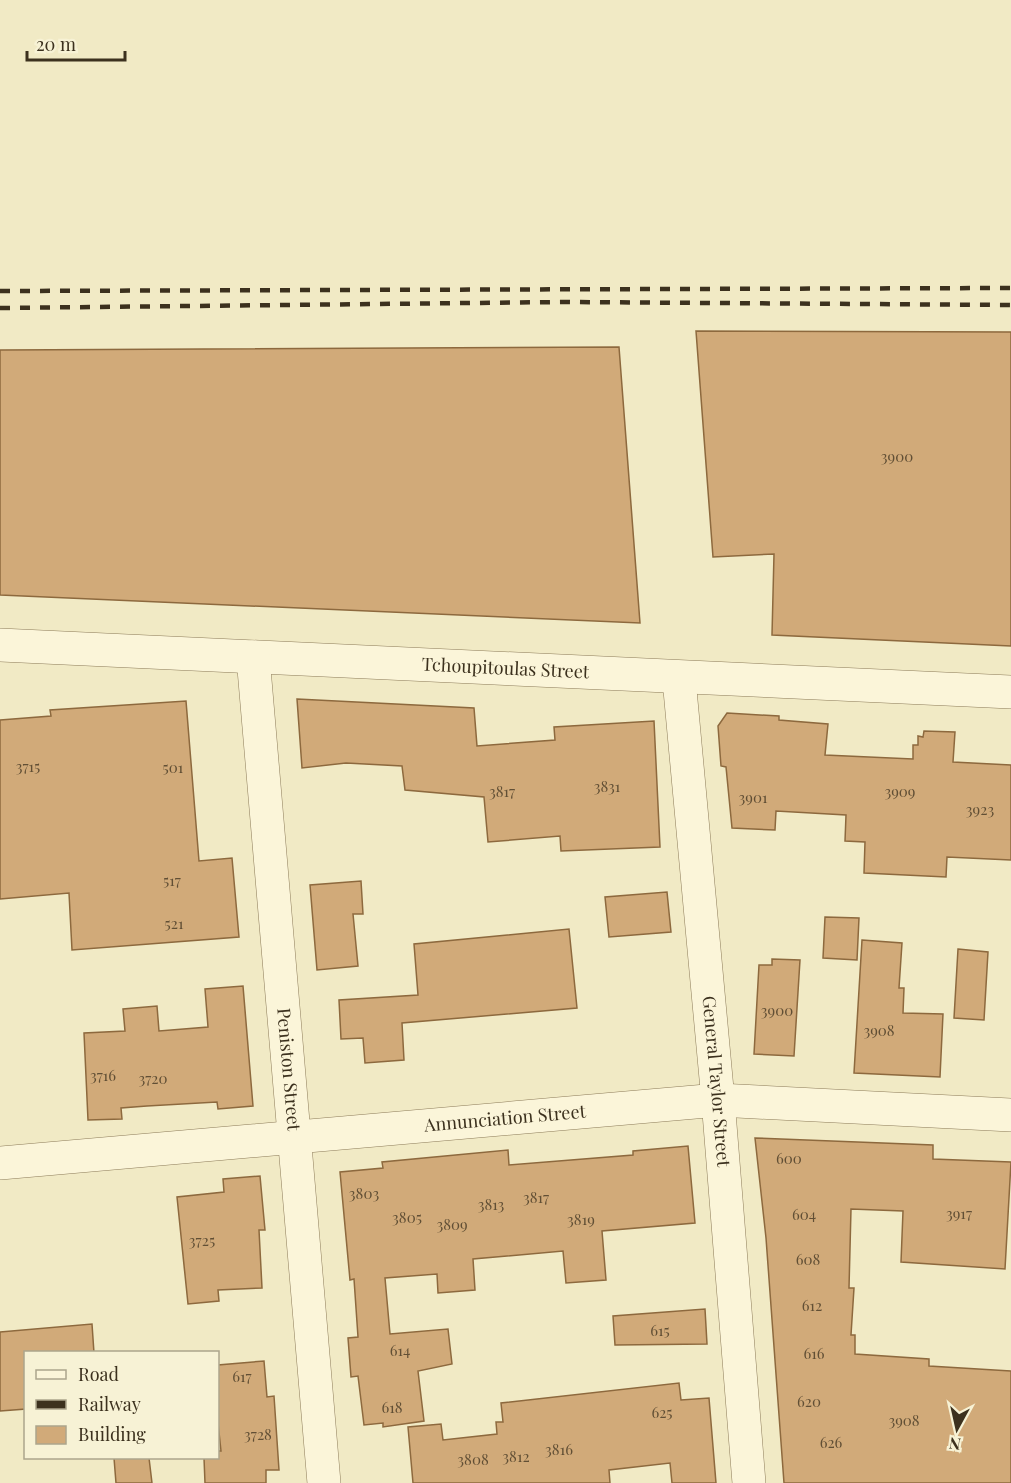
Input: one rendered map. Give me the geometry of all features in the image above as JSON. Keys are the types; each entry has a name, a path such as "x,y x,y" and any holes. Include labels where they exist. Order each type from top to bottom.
{"street":[{"name":"Tchoupitoulas Street","path":"0,645 679,679 1011,692"},
{"name":"Peniston Street","path":"253,657 324,1483"},
{"name":"General Taylor Street","path":"679,679 718,1101 749,1483"},
{"name":"Annunciation Street","path":"0,1163 718,1101 778,1101 1011,1115"}],"building":[{"path":"696,331 1011,332 1011,646 772,635 774,554 713,557"},
{"path":"619,347 640,623 0,595 0,350"},
{"path":"297,699 474,708 477,746 555,740 554,727 654,721 660,847 561,851 560,836 488,842 484,797 405,790 402,766 346,763 302,768"},
{"path":"186,701 199,861 232,858 239,937 72,950 69,893 0,899 0,720 51,716 50,710"},
{"path":"727,713 779,716 779,720 828,724 825,755 913,759 913,745 918,745 918,736 923,737 924,731 955,732 953,762 1011,765 1011,860 947,857 946,877 864,873 865,842 845,841 846,815 776,811 775,830 732,828 726,767 721,766 718,726"},
{"path":"361,881 363,914 353,914 358,966 317,970 310,885"},
{"path":"667,892 671,932 609,937 605,897"},
{"path":"825,917 859,918 857,960 823,958"},
{"path":"569,929 577,1008 402,1023 404,1060 365,1063 363,1038 341,1039 339,1000 418,995 414,944"},
{"path":"862,940 902,943 899,988 904,988 903,1013 943,1014 940,1077 854,1073"},
{"path":"958,949 988,952 984,1020 954,1018"},
{"path":"772,959 800,960 794,1056 754,1054 759,965 772,965"},
{"path":"243,986 253,1106 218,1109 217,1102 121,1108 122,1119 88,1120 84,1033 125,1031 123,1009 157,1006 159,1031 208,1027 205,989"},
{"path":"755,1138 933,1145 933,1159 1011,1162 1005,1269 901,1262 903,1211 851,1209 849,1288 854,1288 851,1335 855,1335 855,1354 929,1359 929,1366 1011,1371 1011,1483 784,1483 766,1238"},
{"path":"688,1146 695,1223 602,1231 606,1280 566,1283 563,1251 473,1259 475,1290 438,1293 437,1274 385,1278 390,1334 448,1329 452,1364 418,1371 424,1421 383,1427 383,1423 364,1425 358,1376 351,1377 348,1338 358,1337 354,1279 350,1280 340,1172 383,1168 382,1162 508,1150 509,1165 633,1155 633,1151"},
{"path":"260,1176 265,1230 259,1230 262,1288 218,1290 219,1301 188,1304 177,1197 224,1192 223,1179"},
{"path":"705,1309 707,1344 615,1345 613,1316"},
{"path":"92,1324 94,1351 24,1351 24,1409 0,1411 0,1332"},
{"path":"264,1361 267,1397 274,1396 279,1470 266,1470 266,1483 205,1483 204,1459 219,1459 219,1451 221,1451 219,1365"},
{"path":"679,1383 681,1400 709,1398 716,1483 672,1483 670,1463 609,1470 610,1483 413,1483 408,1427 441,1424 443,1440 497,1434 496,1422 503,1422 501,1403"},
{"path":"114,1459 149,1459 152,1483 116,1483"}],"railway":[{"path":"0,291 1011,288"},
{"path":"0,308 565,302 1011,305"}]}
